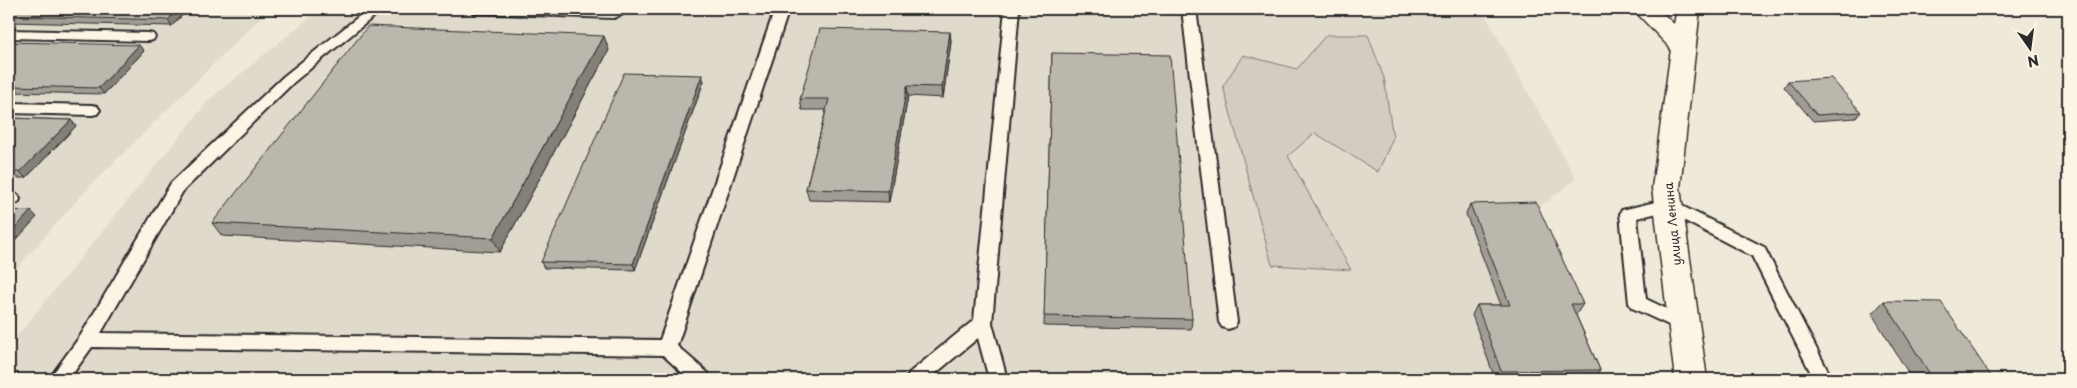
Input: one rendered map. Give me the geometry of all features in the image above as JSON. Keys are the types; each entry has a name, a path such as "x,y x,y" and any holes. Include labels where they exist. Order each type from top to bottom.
{"street":[{"path":"1644,9 1659,21 1682,47"},
{"name":"улица Ленина","path":"1688,9 1666,188 1691,379"}],"lane":[{"path":"58,379 86,340 178,187 289,79 376,9"},
{"path":"474,9 614,14 623,9"},
{"path":"668,348 782,9"},
{"path":"998,379 983,323 1012,9"},
{"path":"1189,9 1228,322"},
{"path":"9,34 148,38"},
{"path":"9,108 92,110"},
{"path":"1684,325 1638,303 1628,214 1668,205 1758,252 1823,379"},
{"path":"916,379 983,323"},
{"path":"86,340 668,348 702,379"}],"shaded area":[{"path":"9,9 269,9 86,190 9,277"},
{"path":"320,9 1482,9 1576,179 1532,213 1577,315 1566,315 1593,379 9,379 9,341 13,341 210,99"},
{"path":"1326,35 1368,35 1384,78 1393,138 1378,172 1315,133 1288,156 1351,270 1272,265 1223,86 1243,55 1297,69"}],"building":[{"path":"9,9 178,9 168,20 9,16"},
{"path":"368,26 604,36 493,238 212,223"},
{"path":"820,29 950,32 942,87 907,86 888,191 806,189 829,99 800,99"},
{"path":"9,42 139,45 99,88 9,86"},
{"path":"1052,53 1170,55 1192,319 1044,316"},
{"path":"624,73 702,75 633,264 541,262"},
{"path":"1831,78 1861,112 1817,115 1788,81"},
{"path":"9,118 71,120 20,172 9,172"},
{"path":"1536,202 1583,304 1571,304 1600,370 1501,371 1477,305 1510,305 1470,204"},
{"path":"9,210 31,211 9,235"},
{"path":"1884,301 1941,302 1993,379 1933,379"}]}
